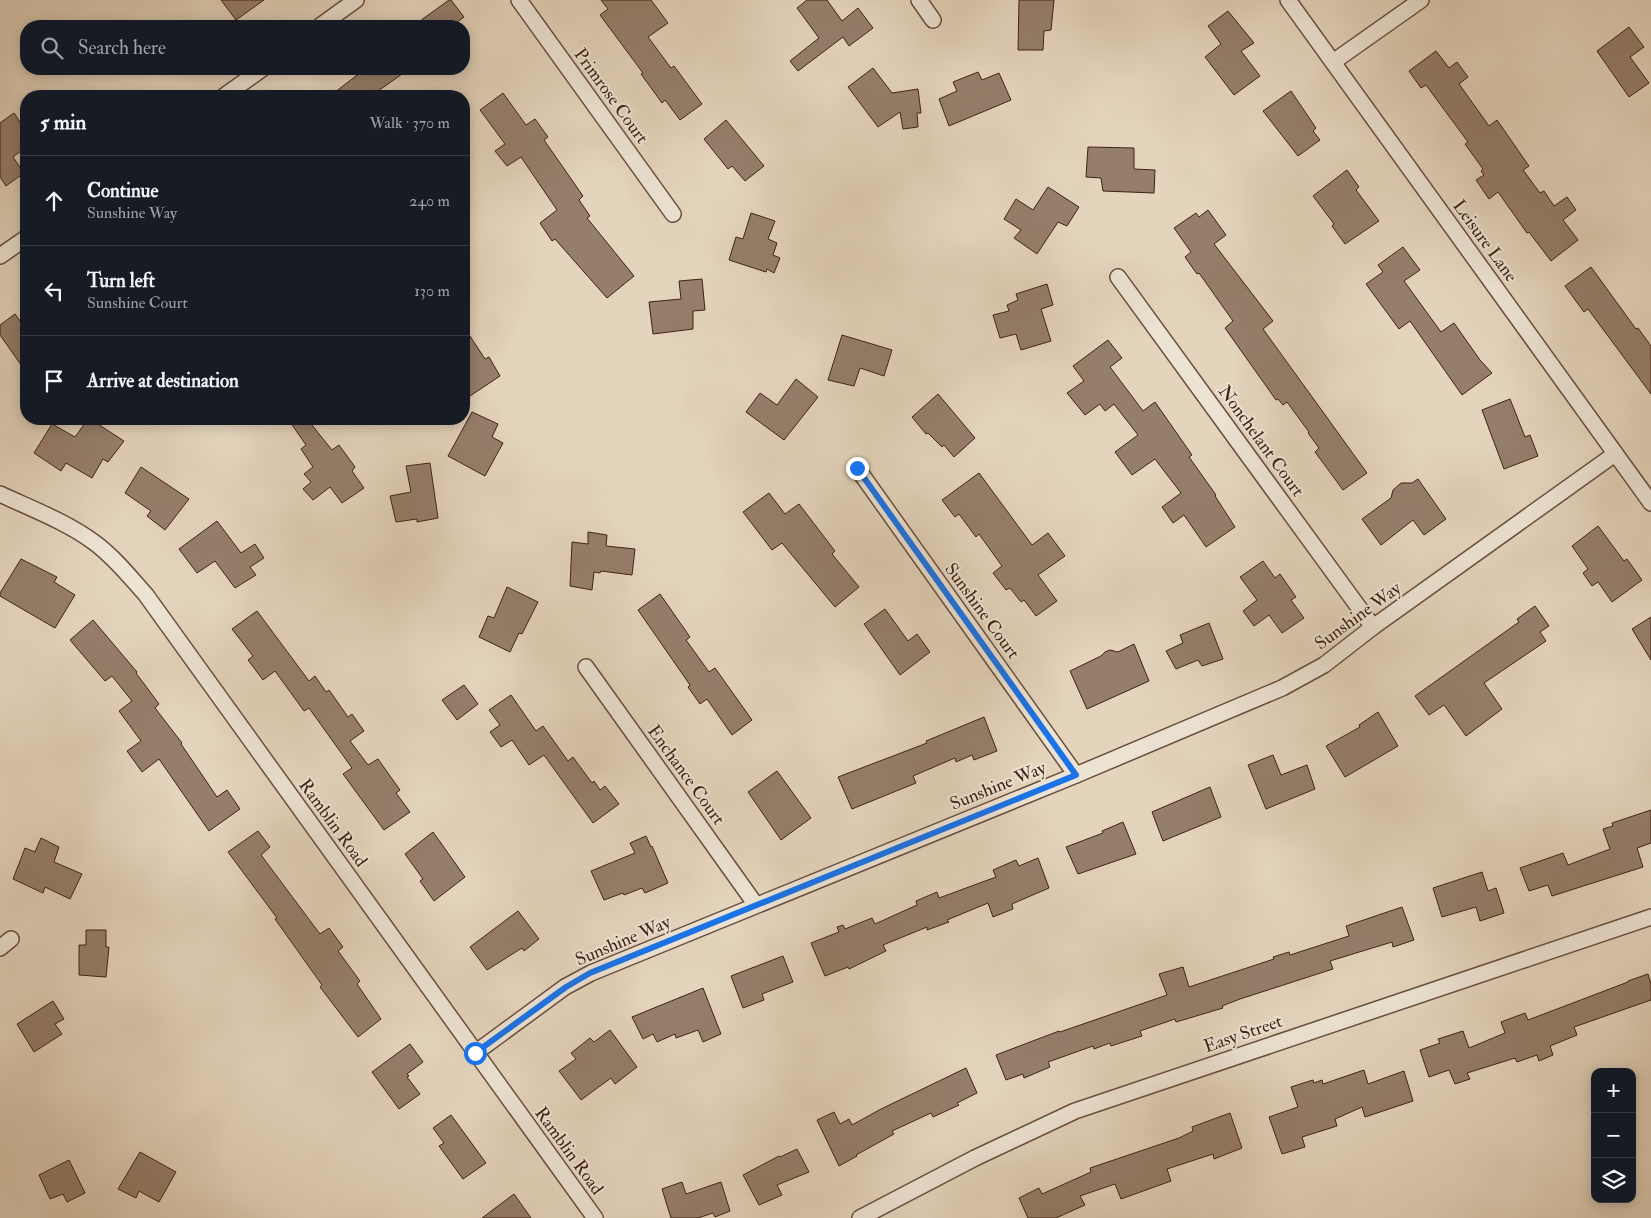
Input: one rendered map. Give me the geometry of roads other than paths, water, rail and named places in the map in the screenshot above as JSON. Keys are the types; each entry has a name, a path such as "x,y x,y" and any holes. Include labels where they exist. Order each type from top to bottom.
{"street":[{"path":"328,20 356,0"},
{"name":"Primrose Court","path":"519,0 673,214"},
{"path":"919,0 933,20"},
{"name":"Leisure Lane","path":"1288,0 1651,503"},
{"path":"1333,62 1421,0"},
{"path":"232,90 254,75"},
{"path":"0,256 20,242"},
{"name":"Nonchelant Court","path":"1118,277 1373,627"},
{"name":"Sunshine Way","path":"475,1053 566,987 590,973 1076,775 1282,688 1324,665 1373,627 1615,454"},
{"name":"Sunshine Court","path":"857,468 1076,775"},
{"name":"Ramblin Road","path":"0,494 68,526 95,543 117,562 146,595 594,1218"},
{"name":"Enchance Court","path":"586,666 756,905"},
{"name":"Easy Street","path":"860,1218 975,1158 1075,1110 1651,917"}]}
